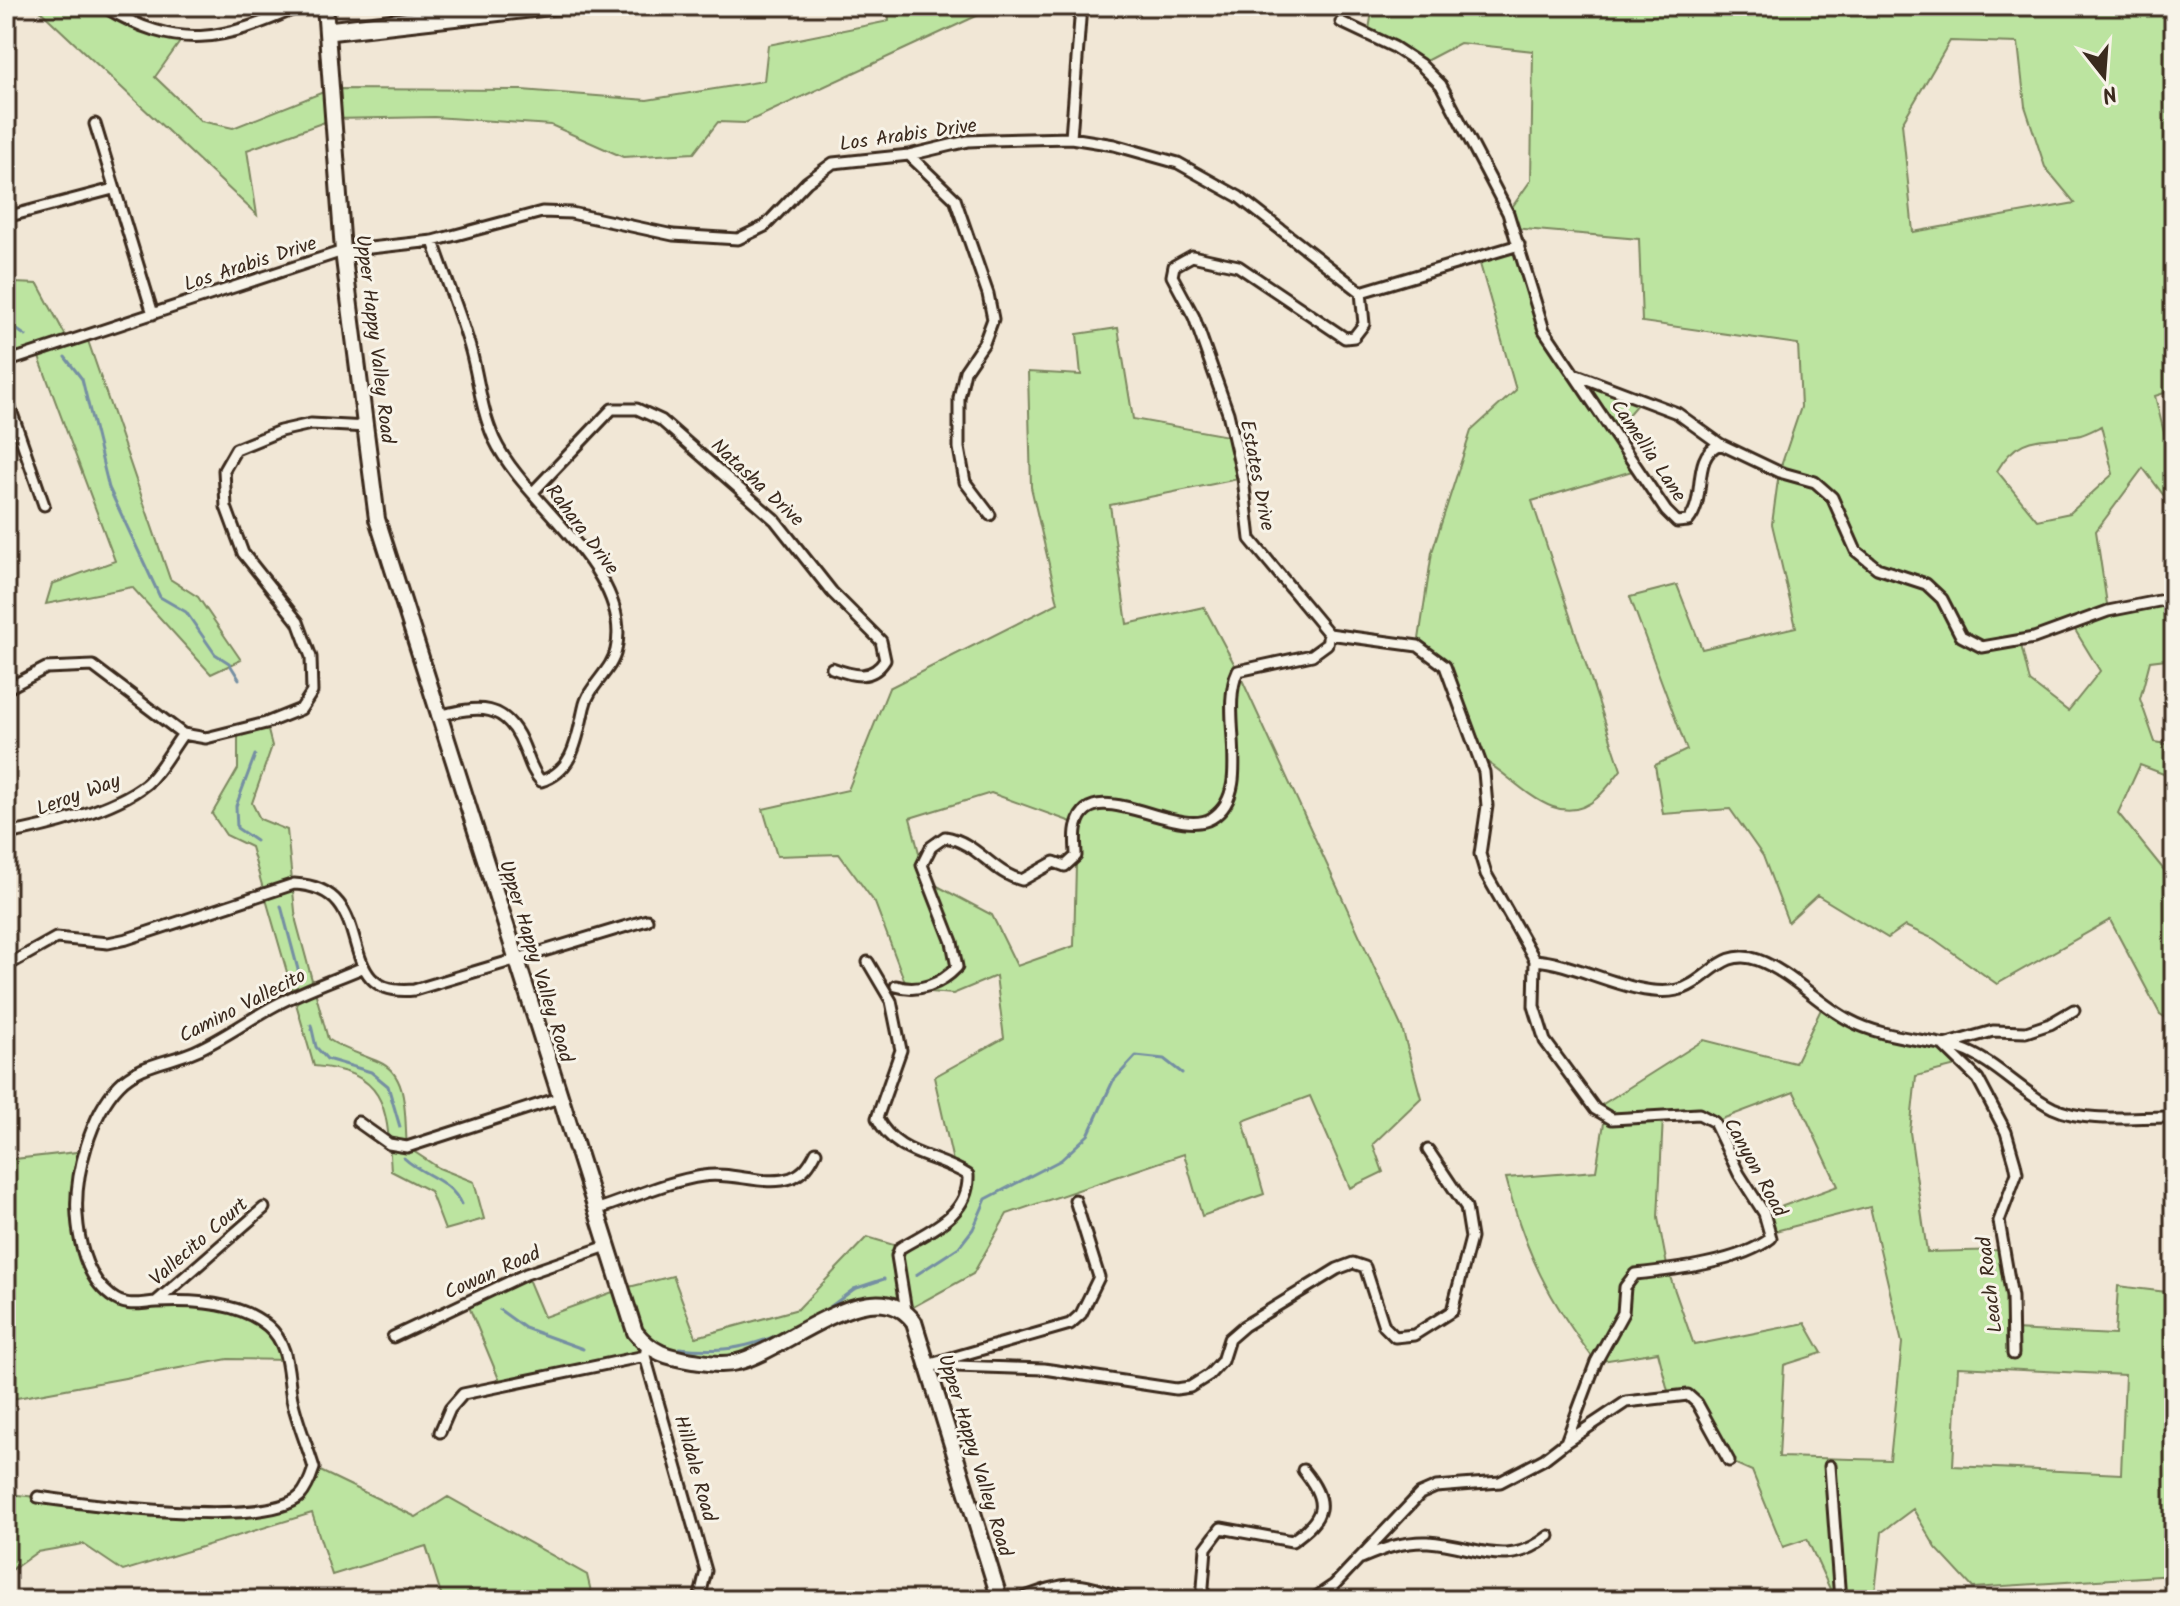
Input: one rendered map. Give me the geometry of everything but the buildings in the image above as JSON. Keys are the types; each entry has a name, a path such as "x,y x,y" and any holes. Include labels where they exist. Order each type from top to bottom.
{"street":[{"path":"103,6 137,26 182,39 243,27 301,6"},
{"name":"Upper Happy Valley Road","path":"325,6 343,251 377,519 595,1210 635,1332 646,1351"},
{"path":"328,31 502,6"},
{"path":"328,31 581,6"},
{"path":"1071,138 1081,6"},
{"path":"1341,22 1394,47 1420,64 1441,85 1508,213 1519,245 1361,292"},
{"path":"95,124 153,314"},
{"name":"Los Arabis Drive","path":"6,362 343,251 433,241 542,212 571,213 673,235 738,239 765,226 807,182 833,163 909,155 968,141 1071,138 1156,155 1197,171 1239,197 1361,292"},
{"path":"909,155 955,199 988,294 993,319 984,343 965,371 959,398 959,448 965,482 990,515"},
{"path":"6,217 113,189"},
{"name":"Rahara Drive","path":"433,241 471,351 481,405 495,441 587,558 605,587 617,619 616,652 585,702 568,761 555,777 541,781 535,775 516,729 505,716 486,708 437,716"},
{"name":"Camellia Lane","path":"1519,245 1544,330 1666,511 1677,522 1688,521 1696,511 1702,460 1708,449 1720,444"},
{"name":"Estates Drive","path":"1329,634 1250,539 1243,478 1228,413 1194,317 1172,276 1174,266 1181,259 1192,256 1218,259 1238,266 1345,338 1354,337 1364,324 1361,292"},
{"path":"1574,374 1677,413 1720,444 1779,472 1815,482 1832,497 1856,551 1877,568 1926,584 1942,599 1961,636 1982,647 2034,638 2108,611 2174,598"},
{"path":"6,396 44,505"},
{"name":"Natasha Drive","path":"533,492 612,409 637,409 661,420 775,520 832,592 884,649 885,660 878,671 866,676 832,668"},
{"path":"6,689 46,668 93,666 183,734 206,738 266,723 301,709 312,692 311,657 298,622 260,578 235,535 226,507 224,470 227,460 251,441 311,424 367,427"},
{"path":"896,986 922,988 947,977 957,967 952,942 922,865 931,847 945,837 958,839 1011,878 1022,880 1054,862 1065,866 1076,856 1077,824 1086,811 1104,804 1135,808 1183,824 1197,824 1212,818 1225,807 1233,790 1232,693 1238,671 1312,655 1327,644 1329,634 1418,646 1445,666 1484,772 1487,806 1480,854 1486,874 1535,960 1559,962 1633,986 1675,991 1690,985 1720,962 1747,957 1759,960 1849,1020 1891,1036 1944,1046 1980,1059 2056,1109 2095,1116 2174,1117"},
{"name":"Leroy Way","path":"6,834 38,828 129,796 148,782 183,734"},
{"path":"6,966 56,938 108,943 127,939 294,884 314,885 338,899 364,967 380,986 396,992 414,990 647,920"},
{"name":"Canyon Road","path":"1535,960 1534,1006 1545,1041 1595,1109 1612,1119 1699,1114 1714,1122 1771,1232 1771,1238 1763,1245 1704,1263 1635,1274 1628,1280 1623,1313 1596,1362 1566,1442"},
{"path":"868,962 891,1001 901,1050 877,1118 885,1133 900,1146 968,1175 967,1198 959,1208 900,1248 897,1256 906,1311"},
{"name":"Camino Vallecito","path":"38,1497 200,1515 284,1503 302,1492 314,1468 292,1399 288,1360 279,1339 252,1315 230,1308 156,1302 125,1304 111,1296 88,1268 78,1235 76,1201 86,1151 102,1107 134,1072 196,1051 276,1005 364,967"},
{"path":"1944,1046 1993,1031 2026,1032 2050,1024 2074,1010"},
{"name":"Leach Road","path":"1944,1046 1978,1079 2006,1132 2015,1163 2017,1173 1999,1221 2012,1297 2013,1354"},
{"path":"358,1122 389,1144 407,1147 559,1098"},
{"path":"927,1365 1044,1369 1176,1389 1190,1387 1222,1361 1229,1339 1244,1326 1337,1269 1353,1263 1365,1267 1384,1326 1395,1337 1414,1335 1452,1311 1471,1238 1466,1207 1428,1150"},
{"path":"595,1210 702,1176 733,1174 774,1181 790,1178 810,1165 816,1152"},
{"path":"927,1365 1070,1324 1081,1314 1099,1277 1075,1200"},
{"name":"Vallecito Court","path":"156,1302 264,1208"},
{"name":"Cowan Road","path":"393,1337 526,1274 607,1246"},
{"path":"440,1432 450,1409 463,1394 646,1351 673,1358 725,1364 769,1350 849,1309 875,1302 893,1303 906,1311"},
{"name":"Upper Happy Valley Road","path":"906,1311 914,1322 1000,1600"},
{"name":"Hilldale Road","path":"646,1351 706,1571 699,1600"},
{"path":"1312,1600 1334,1585 1420,1494 1436,1487 1500,1482 1530,1467 1626,1402 1688,1395 1697,1403 1729,1461"},
{"path":"1830,1466 1840,1600"},
{"path":"1202,1600 1206,1548 1221,1528 1292,1541 1316,1525 1322,1504 1315,1485 1303,1470"},
{"path":"1357,1559 1405,1543 1430,1542 1508,1557 1533,1549 1549,1536"},
{"path":"1017,1600 1046,1589 1084,1583 1130,1600"}],"green space":[{"path":"35,6 103,6 182,39 155,77 201,121 233,128 331,89 522,90 647,100 764,81 768,45 889,21 888,6 998,6 745,123 718,122 694,153 623,157 551,125 434,117 333,119 247,150 257,215"},
{"path":"1373,6 2174,6 2174,390 2155,396 2167,445 2174,444 2174,509 2143,468 2096,531 2108,611 2174,598 2174,658 2150,661 2140,699 2155,742 2174,745 2174,778 2140,765 2118,813 2164,870 2174,906 2174,1023 2160,1014 2110,920 1997,984 1934,939 1905,926 1888,938 1817,895 1788,922 1763,856 1730,809 1663,814 1655,765 1687,750 1630,597 1677,585 1702,649 1796,627 1772,524 1779,472 1801,407 1798,344 1642,322 1639,239 1513,228 1508,213 1531,180 1533,51 1460,43 1420,64 1368,35","holes":["1950,41 2018,43 2025,106 2045,167 2075,203 1913,232 1902,123","2101,426 2113,474 2070,513 2037,520 1997,471 2021,445 2079,435","2072,625 2100,671 2068,711 2030,682 2020,641"]},
{"path":"1519,245 1544,330 1574,374 1645,395 1614,431 1639,469 1532,501 1621,770 1597,798 1581,808 1565,810 1549,806 1534,797 1478,757 1445,666 1418,646 1432,552 1471,431 1516,390 1478,257"},
{"path":"6,274 14,283 38,284 68,340 86,335 170,579 198,597 241,660 211,674 132,587 46,604 52,584 115,561 37,352 11,360 6,354"},
{"path":"1118,328 1133,419 1234,437 1243,478 1110,505 1127,624 1204,607 1238,671 1402,1028 1421,1098 1373,1144 1383,1172 1350,1188 1310,1096 1243,1121 1264,1194 1202,1216 1184,1154 1007,1214 973,1274 906,1311 875,1302 739,1362 645,1356 501,1384 467,1302 526,1274 544,1317 621,1289 673,1276 696,1337 798,1309 867,1237 900,1247 959,1208 968,1182 954,1166 934,1077 1004,1038 996,976 953,994 908,990 875,903 839,854 777,856 763,809 848,790 889,688 1058,603 1031,487 1028,372 1081,375 1077,334","holes":["991,793 1077,824 1074,946 1017,966 992,915 926,880 910,818"]},
{"path":"266,723 272,746 252,803 260,819 287,830 296,921 328,1039 389,1068 401,1087 404,1099 407,1147 439,1168 474,1182 484,1219 445,1230 430,1191 391,1171 384,1112 370,1086 357,1076 314,1066 251,847 226,835 212,814 238,769 238,731"},
{"path":"1824,1003 1849,1020 1944,1046 1964,1064 1916,1076 1910,1132 1927,1252 2003,1250 2015,1330 2115,1335 2118,1286 2174,1293 2174,1575 1973,1588 1936,1548 1913,1509 1882,1532 1874,1600 1835,1600 1807,1539 1783,1547 1752,1471 1729,1461 1688,1395 1669,1395 1658,1352 1596,1362 1540,1275 1521,1230 1506,1178 1596,1171 1605,1117 1595,1109 1704,1040 1795,1063","holes":["1794,1092 1838,1186 1764,1213 1771,1232 1870,1207 1902,1343 1890,1460 1779,1457 1784,1365 1822,1353 1805,1323 1694,1345 1668,1271 1658,1218 1663,1117 1698,1114 1714,1122","1958,1367 2125,1375 2121,1474 1953,1466"]},
{"path":"86,1151 76,1201 78,1235 98,1283 125,1304 230,1308 269,1327 288,1360 228,1359 6,1400 6,1160"},
{"path":"314,1468 416,1517 448,1497 587,1575 593,1600 443,1600 426,1546 332,1575 312,1513 123,1571 83,1544 37,1552 6,1574 6,1489 9,1494 201,1515 293,1500"}],"waterway":[{"path":"6,313 13,327 26,336"},
{"path":"65,357 82,379 109,488 160,597 186,612 215,654 229,663 239,679"},
{"path":"255,755 236,806 237,828 256,841"},
{"path":"281,906 300,977"},
{"path":"311,1025 316,1047 327,1059 371,1072 388,1086 400,1127"},
{"path":"916,1275 959,1247 973,1229 986,1199 1061,1160 1088,1135 1113,1081 1136,1056 1164,1059 1182,1073"},
{"path":"404,1158 443,1183 461,1204"},
{"path":"822,1313 854,1289 884,1279"},
{"path":"500,1310 525,1328 583,1349"},
{"path":"679,1348 711,1350 738,1347 794,1328"}]}
